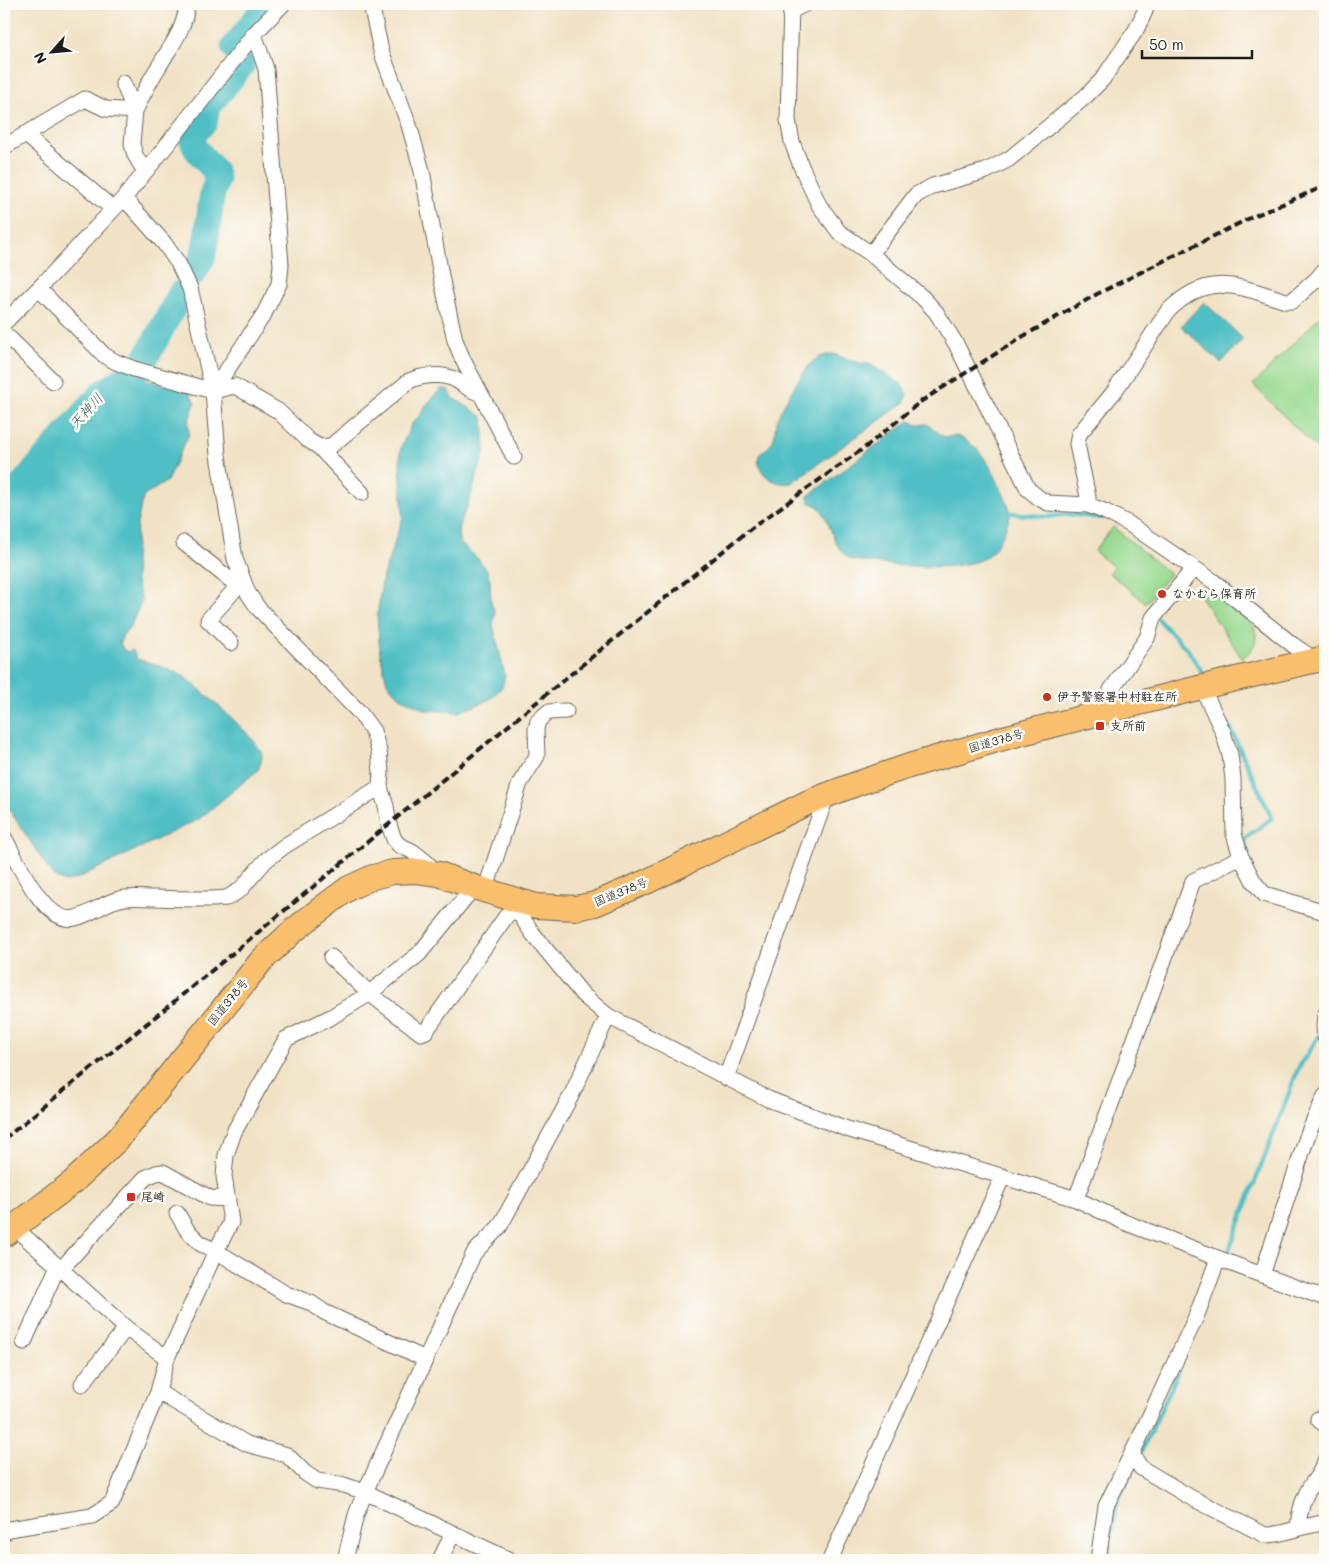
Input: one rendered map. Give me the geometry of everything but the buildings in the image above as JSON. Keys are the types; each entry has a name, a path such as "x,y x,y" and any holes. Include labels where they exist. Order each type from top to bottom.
{"highway":[{"name":"国道378号","path":"9,1231 73,1182 118,1138 262,960 293,931 349,888 373,877 393,872 439,874 512,903 576,908 595,904 648,881 758,826 827,795 908,766 1007,737 1322,655"}],"street":[{"path":"134,110 182,30 187,4"},
{"path":"4,323 39,289 124,198 254,34 283,4"},
{"path":"371,4 380,51 409,124 422,171 455,340 463,360 514,457"},
{"path":"871,254 916,195 933,186 986,171 1009,159 1085,97 1102,80 1136,30 1145,11 1146,4"},
{"path":"796,6 788,120 792,142 800,166 819,205 839,232 871,254 923,298 947,327 1028,489 1048,503 1088,505 1129,524 1213,581 1293,645 1322,655"},
{"path":"213,391 264,314 279,284 281,265 266,69 254,34"},
{"path":"122,83 134,110 135,119 132,144 135,155 145,172"},
{"path":"4,147 85,99 106,109 134,110"},
{"path":"25,134 113,209"},
{"path":"124,198 164,243 178,263 190,288 213,391 218,455 234,558 241,584"},
{"path":"1088,505 1077,444 1079,434 1114,392 1172,306 1196,291 1214,284 1232,285 1292,302 1325,269"},
{"path":"39,289 104,355 116,362 137,370 213,391 236,386 278,411 308,440 319,447 362,493"},
{"path":"4,333 53,381"},
{"path":"319,447 331,446 409,381 421,376 450,378 472,391 480,392"},
{"path":"184,543 241,584 258,608 359,712 373,731 379,751 380,787 386,806 388,825 394,839 399,845 412,851 439,874"},
{"path":"1115,709 1111,690 1147,638 1152,618 1194,568"},
{"path":"230,643 208,620 241,584"},
{"path":"1202,687 1223,732 1230,755 1233,779 1234,834 1241,857 1254,882 1264,894 1325,912"},
{"path":"4,1533 9,1530 92,1516 112,1503 158,1392 167,1358 230,1222 224,1176 226,1156 234,1132 286,1039 332,1017 369,993 419,954 480,889 520,783 537,756 536,729 538,720 548,712 566,712"},
{"path":"4,837 27,879 45,905 56,916 67,920 78,918 110,901 125,898 227,898 240,890 266,860 286,845 380,787"},
{"path":"726,1078 827,795"},
{"path":"1076,1199 1193,881 1241,857"},
{"path":"331,956 369,993 421,1033 426,1031 507,915 512,903"},
{"path":"512,903 533,934 583,995 608,1016 768,1100 847,1129 1076,1199 1124,1222 1262,1276 1325,1298"},
{"path":"1325,1015 1325,1037"},
{"path":"345,1560 364,1492 474,1253 500,1226 572,1096 608,1016"},
{"path":"1262,1276 1308,1134 1325,1096"},
{"path":"24,1342 59,1268 145,1178 163,1172 210,1198 228,1199"},
{"path":"830,1560 1003,1176"},
{"path":"177,1213 187,1230 201,1244 216,1251 286,1294 312,1303 324,1312 425,1359"},
{"path":"9,1231 59,1268 126,1328 167,1358"},
{"path":"1098,1560 1106,1506 1196,1317 1218,1259"},
{"path":"82,1384 126,1328"},
{"path":"158,1392 247,1444 287,1455 317,1481 344,1484 364,1492 510,1560"},
{"path":"1132,1454 1141,1468 1190,1497 1258,1532 1272,1535 1311,1523 1325,1523"},
{"path":"1298,1527 1298,1514 1306,1494 1319,1476 1325,1461"},
{"path":"440,1560 452,1533"}],"green space":[{"path":"1325,311 1325,457 1253,385"},
{"path":"1113,527 1170,574 1146,603 1109,573 1114,567 1094,551"},
{"path":"1211,590 1254,626 1256,641 1250,652 1242,658 1201,598 1201,595"}],"water":[{"path":"1204,302 1243,339 1221,363 1181,326"},
{"path":"833,354 863,364 868,363 901,384 907,394 904,403 791,483 773,480 763,473 760,467 759,455 773,441 777,419 799,379 817,359"},
{"path":"136,377 189,391 195,403 188,423 189,434 167,481 144,496 141,505 137,524 135,560 136,583 142,600 130,627 120,642 122,648 127,652 133,650 137,659 161,666 184,677 240,726 259,748 262,759 258,770 199,819 78,878 65,882 54,877 4,802 4,514 103,399"},
{"path":"441,389 448,389 452,397 483,417 485,451 467,507 459,525 458,536 460,543 487,570 490,581 491,602 495,612 493,625 505,676 502,687 492,698 458,712 426,710 400,697 387,683 380,653 377,615 383,576 403,517 401,447 412,423"},
{"path":"909,421 917,425 927,424 944,437 957,436 969,442 985,459 1011,513 1003,535 990,554 979,560 963,564 924,567 853,560 846,556 837,545 821,510 809,502 808,496"}],"waterway":[{"name":"天神川","path":"234,47 267,4"},
{"name":"天神川","path":"193,274 203,257 212,195 217,180 214,170 196,149 192,139 194,133 205,122 207,108 242,65"},
{"name":"天神川","path":"4,505 102,393 142,365 181,293"},
{"path":"1011,513 1049,517 1067,514 1103,518"},
{"path":"1158,619 1187,649 1205,676"},
{"path":"1228,724 1272,818 1244,839 1247,852"},
{"path":"1321,1014 1325,999"},
{"path":"1228,1253 1298,1069 1319,1035"},
{"path":"1138,1459 1178,1373"},
{"path":"1107,1560 1117,1501 1135,1466"}],"railway":[{"path":"4,1139 753,527 867,446 920,402 1022,337 1097,294 1254,216 1325,186"}],"place":[{"name":"なかむら保育所","path":"1162,594"},
{"name":"伊予警察署中村駐在所","path":"1047,697"},
{"name":"支所前","path":"1100,726"},
{"name":"尾崎","path":"131,1197"}]}
